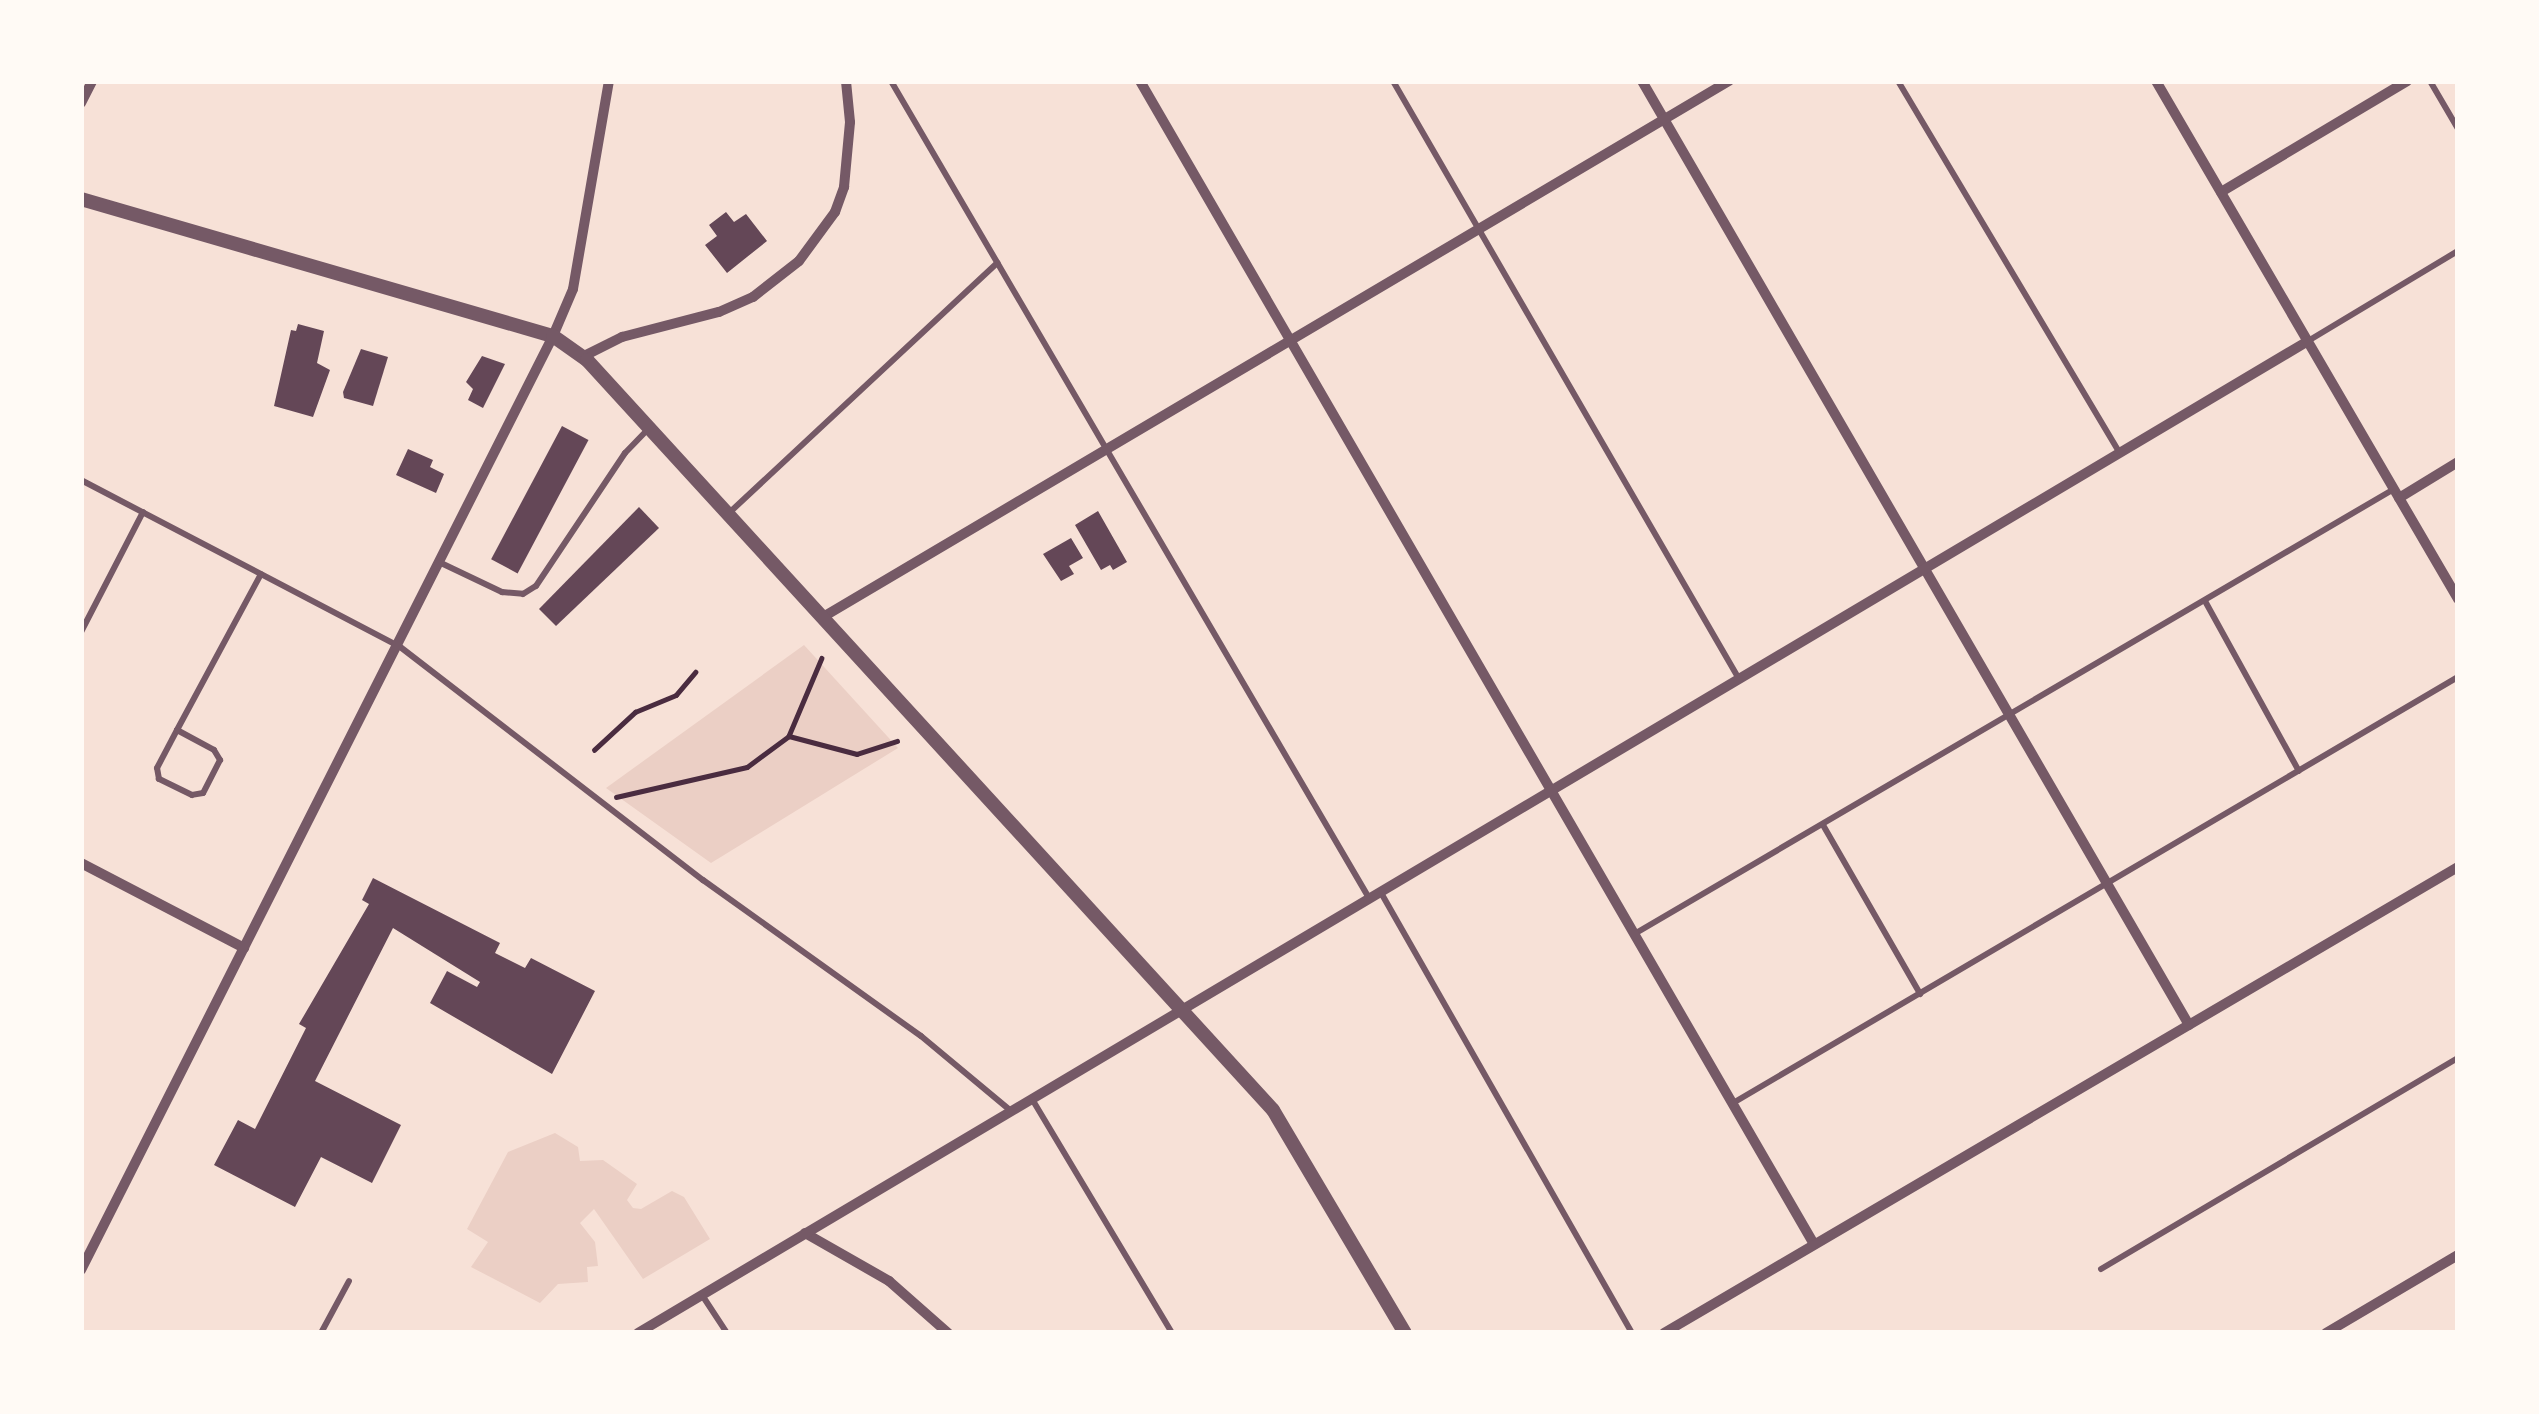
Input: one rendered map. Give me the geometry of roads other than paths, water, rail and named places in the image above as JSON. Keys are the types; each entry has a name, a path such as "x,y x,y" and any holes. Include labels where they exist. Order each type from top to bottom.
{"street":[{"path":"81,103 92,81"},
{"path":"81,1270 399,646 574,289 609,81"},
{"path":"582,357 622,337 719,312 752,297 799,261 835,212 844,187 850,122 846,81"},
{"path":"1140,81 1814,1244"},
{"path":"1642,81 2189,1025"},
{"path":"824,617 1729,81"},
{"path":"2156,81 2458,598"},
{"path":"2221,192 2407,81"},
{"path":"81,200 553,336 582,357 1287,1130 1405,1333"},
{"path":"638,1333 2308,341"},
{"path":"2396,493 2458,463"},
{"path":"81,862 244,948"},
{"path":"1664,1333 2458,867"},
{"path":"806,1233 889,1281 948,1333"},
{"path":"2326,1333 2458,1256"}],"lane":[{"path":"891,81 1632,1333"},
{"path":"1393,81 1739,679"},
{"path":"1898,81 2120,453"},
{"path":"2430,81 2458,129"},
{"path":"2308,341 2458,250"},
{"path":"729,513 998,263"},
{"path":"440,563 502,592 523,594 536,586 625,453 650,427"},
{"path":"81,479 399,646 604,804 921,1036 1011,1111"},
{"path":"1636,933 2204,599 2396,493"},
{"path":"81,632 143,512"},
{"path":"177,730 214,750 220,760 203,793 192,795 159,779 157,769 177,730 261,574"},
{"path":"2204,599 2299,771"},
{"path":"1733,1102 2458,677"},
{"path":"1822,824 1920,994"},
{"path":"2101,1269 2458,1058"},
{"path":"1031,1099 1172,1333"},
{"path":"321,1333 350,1281"},
{"path":"702,1295 727,1333"}]}
